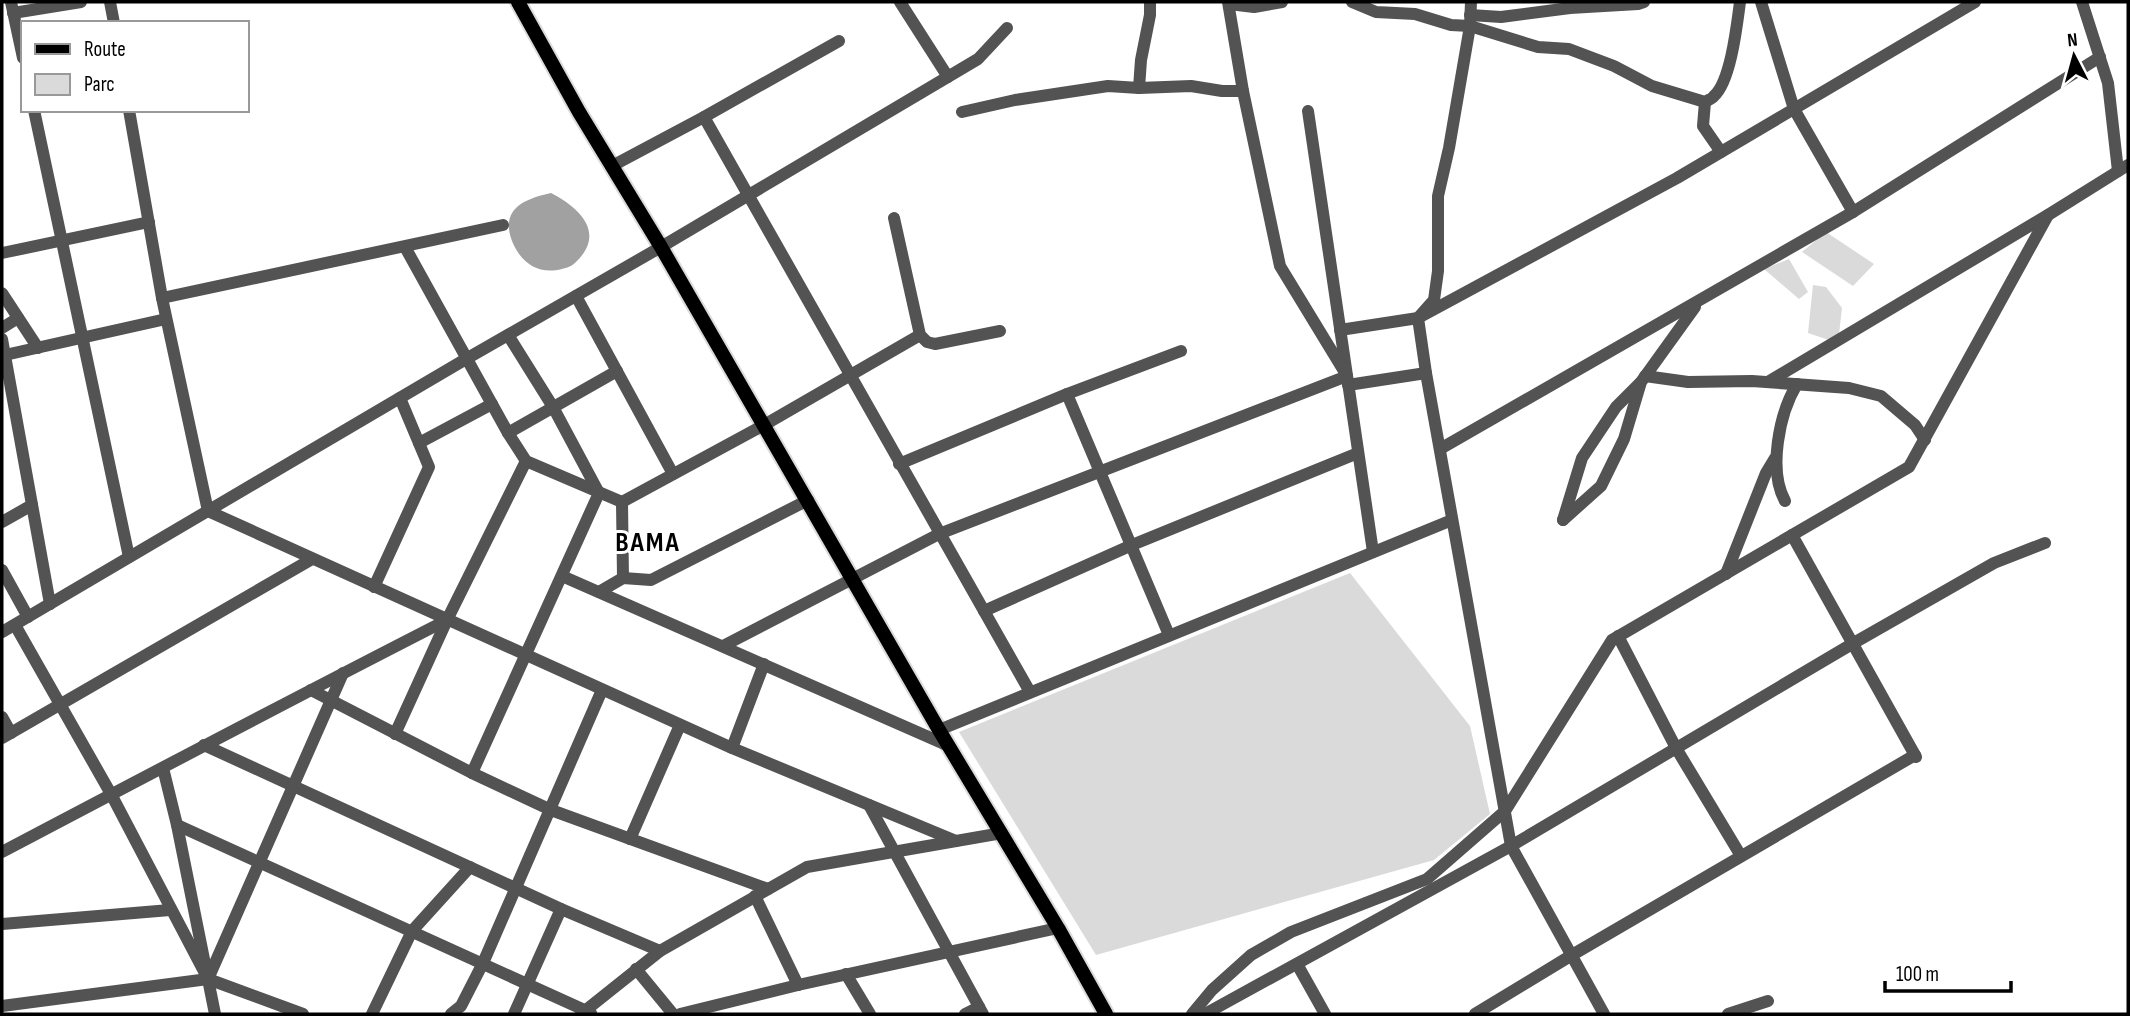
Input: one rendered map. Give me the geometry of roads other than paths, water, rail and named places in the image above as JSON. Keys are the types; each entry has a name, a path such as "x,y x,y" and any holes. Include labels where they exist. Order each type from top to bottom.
{"main road":[{"path":"518,2 573,101 661,247 1106,1014"}],"street":[{"path":"21,49 12,8 81,2"},
{"path":"110,2 114,21"},
{"path":"901,2 948,77"},
{"path":"1139,88 1140,60 1150,15 1150,2"},
{"path":"1282,2 1254,6 1229,3 1243,91 1280,266 1348,381"},
{"path":"1352,2 1376,12 1415,14 1451,25 1470,14 1501,17 1644,2"},
{"path":"1470,14 1538,47 1569,49 1614,66 1652,86 1705,102 1716,95 1725,76 1734,43 1740,2"},
{"path":"1761,2 1794,109 1853,212"},
{"path":"1340,330 1418,318 1721,152 1975,2"},
{"path":"1768,382 2123,168 2108,83 2082,2"},
{"path":"1470,14 1449,148 1438,196 1438,271 1434,300 1418,318 1511,846 1604,1014"},
{"path":"2,632 978,59 1007,28"},
{"path":"612,166 839,40"},
{"path":"1440,449 1853,212 2100,57"},
{"path":"962,113 1062,92 1108,86 1191,86 1243,91"},
{"path":"1705,102 1703,126 1721,152"},
{"path":"1308,111 1373,552"},
{"path":"34,112 130,557"},
{"path":"129,112 166,319 208,511"},
{"path":"704,117 1030,692"},
{"path":"1192,1014 1212,990 1251,955 1291,932 1427,879 1505,811 1612,640 1909,467 2048,215"},
{"path":"894,218 920,335 927,342 935,344 1000,331"},
{"path":"2,253 149,222"},
{"path":"162,298 503,225"},
{"path":"405,247 526,461 622,502"},
{"path":"2,293 38,348"},
{"path":"576,296 673,474"},
{"path":"1643,379 1624,439 1601,486 1563,520 1582,458 1616,407 1643,379 1698,302"},
{"path":"2,328 18,318"},
{"path":"5,355 166,319"},
{"path":"508,335 553,407 599,493"},
{"path":"622,502 764,425 920,335"},
{"path":"2,339 50,604"},
{"path":"899,464 1068,394 1181,351"},
{"path":"508,433 617,371"},
{"path":"723,646 939,534 1348,381 1426,373"},
{"path":"1643,379 1768,382 1849,388 1881,396 1915,425 1925,440"},
{"path":"1726,574 1766,473 1775,458 1786,410 1797,384"},
{"path":"1068,394 1169,635"},
{"path":"374,587 429,467 400,398"},
{"path":"419,443 492,404"},
{"path":"2,422 15,414"},
{"path":"984,611 1132,545 1358,453"},
{"path":"1775,458 1778,489 1785,501"},
{"path":"395,734 447,620 526,461"},
{"path":"1758,493 1778,489"},
{"path":"472,773 599,493"},
{"path":"599,592 623,578 651,580 808,500"},
{"path":"622,502 623,578"},
{"path":"2,522 32,505"},
{"path":"208,511 732,748 956,841"},
{"path":"939,730 1452,520"},
{"path":"1475,1014 1916,756 1792,535"},
{"path":"1205,1014 1511,846 1994,563 2045,543"},
{"path":"2,717 6,735 312,559"},
{"path":"2,570 28,617"},
{"path":"562,576 949,746"},
{"path":"2,852 447,620"},
{"path":"15,625 111,794 208,979"},
{"path":"1618,636 1676,748 1741,856"},
{"path":"732,748 764,664"},
{"path":"208,979 343,673"},
{"path":"311,690 472,773 551,810 768,889"},
{"path":"451,1014 461,1006 483,963 602,690"},
{"path":"630,839 680,725"},
{"path":"204,745 561,909 660,951"},
{"path":"163,768 215,1014"},
{"path":"869,805 981,1010 965,1014"},
{"path":"177,825 527,982 587,1013 660,951 807,867 1002,833"},
{"path":"372,1014 412,931 470,867"},
{"path":"755,897 798,985"},
{"path":"514,1014 561,909"},
{"path":"2,924 170,910"},
{"path":"680,1014 846,974 1058,928"},
{"path":"1297,964 1325,1014"},
{"path":"636,970 673,1014"},
{"path":"846,974 870,1014"},
{"path":"2,1006 208,979 303,1014"},
{"path":"1728,1014 1768,1001"}],"district":[{"name":"BAMA","path":"648,541"}]}
